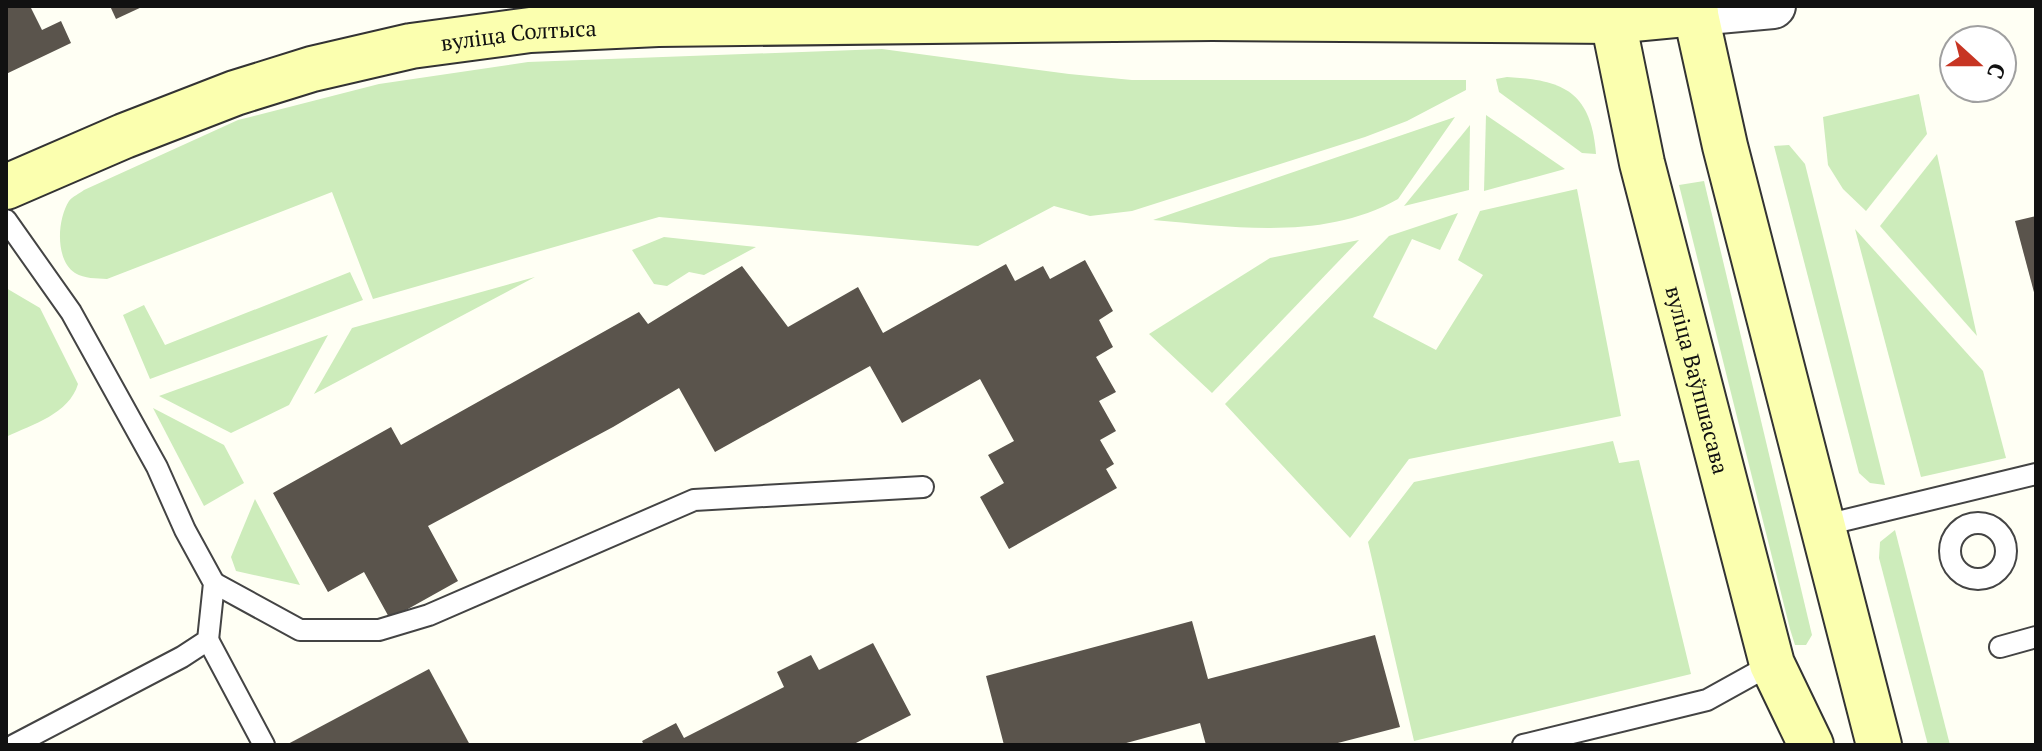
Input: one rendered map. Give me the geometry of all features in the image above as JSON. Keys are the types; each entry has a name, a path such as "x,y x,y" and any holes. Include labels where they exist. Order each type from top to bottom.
{"main road":[{"name":"вуліца Солтыса","path":"6,187 235,93 312,69 411,46 530,30 658,24 1611,14 1695,10"},
{"path":"1695,10 1725,146 1879,745"},
{"name":"вуліца Ваўпшасава","path":"1611,14 1642,163 1772,664 1811,745"}],"street":[{"name":"вуліца Солтыса","path":"1695,10 1773,6"}],"lane":[{"path":"6,220 71,312 157,467 185,530 214,583 300,630 379,630 429,615 694,500 923,487"},
{"path":"1821,526 2036,474"},
{"path":"214,583 208,640 264,745"},
{"path":"2000,647 2036,637"},
{"path":"14,745 182,657 208,640"},
{"path":"1523,745 1707,700 1772,664"}],"green space":[{"path":"882,49 1132,80 1466,80 1466,90 1407,121 1365,137 1132,211 1090,216 1054,206 978,246 659,217 373,299 332,192 107,279 75,273 61,250 60,229 65,209 70,200 84,190 238,120 379,84 528,62"},
{"path":"1507,77 1544,82 1571,93 1588,116 1596,154 1582,153 1499,92 1496,79"},
{"path":"1919,94 1927,134 1866,211 1843,189 1828,165 1823,117"},
{"path":"1486,115 1565,169 1484,191"},
{"path":"1455,117 1398,199 1370,212 1340,221 1278,228 1153,220"},
{"path":"1470,125 1469,190 1404,206"},
{"path":"1789,145 1805,164 1885,485 1870,483 1859,473 1774,146"},
{"path":"1937,154 1977,336 1880,226"},
{"path":"1704,181 1812,635 1806,645 1795,645 1790,629 1679,185"},
{"path":"1577,189 1621,416 1409,459 1350,538 1225,404 1389,236 1458,213 1440,250 1412,239 1373,317 1436,350 1483,275 1458,260 1480,211"},
{"path":"1855,229 1983,371 2006,458 1921,477"},
{"path":"664,237 756,247 704,275 689,272 667,286 654,284 632,250"},
{"path":"1359,240 1212,393 1149,334 1270,258"},
{"path":"350,272 363,300 150,379 123,315 144,305 165,345"},
{"path":"535,277 314,394 352,328"},
{"path":"6,288 40,308 78,384 67,403 58,411 6,437"},
{"path":"328,335 289,405 231,433 159,396"},
{"path":"153,408 224,445 244,483 204,506"},
{"path":"1613,441 1619,463 1639,460 1691,674 1414,741 1368,542 1414,482"},
{"path":"255,499 300,585 236,571 231,557"},
{"path":"1895,530 1950,745 1928,745 1879,558 1880,542"}],"building":[{"path":"6,6 30,6 42,30 61,21 71,43 6,74"},
{"path":"110,6 144,6 116,19"},
{"path":"2036,216 2036,296 2035,296 2015,221"},
{"path":"1085,260 1113,311 1099,320 1113,347 1096,357 1116,392 1099,401 1116,431 1100,440 1114,464 1106,469 1117,488 1009,549 980,497 1004,483 988,455 1014,441 980,379 902,423 870,366 715,452 679,388 428,526 458,581 390,619 364,572 328,592 273,493 391,427 401,445 639,312 648,324 742,266 788,327 858,287 883,333 1006,264 1015,281 1043,266 1050,279"},
{"path":"1192,621 1208,679 1375,635 1400,727 1330,745 1206,745 1200,723 1119,745 1004,745 986,676"},
{"path":"873,643 911,715 852,745 644,745 642,741 676,723 684,738 784,687 777,672 811,655 819,670"},
{"path":"429,669 470,745 286,745"}]}
